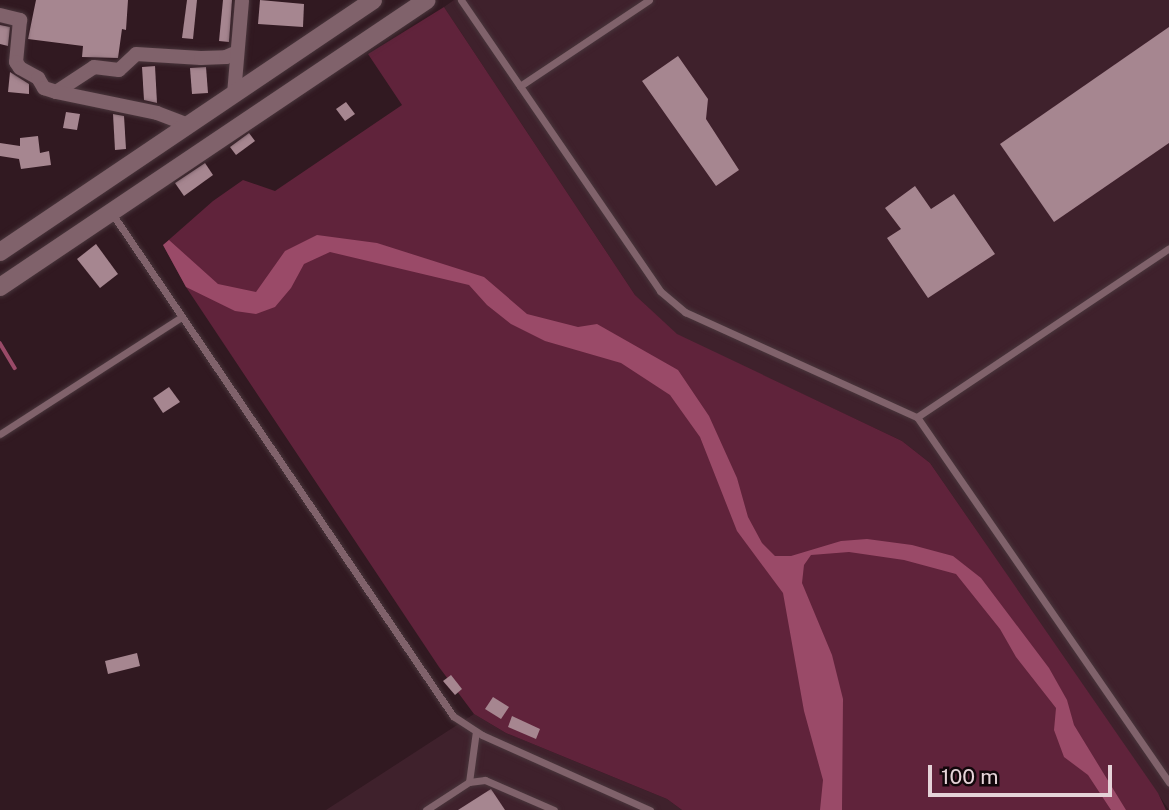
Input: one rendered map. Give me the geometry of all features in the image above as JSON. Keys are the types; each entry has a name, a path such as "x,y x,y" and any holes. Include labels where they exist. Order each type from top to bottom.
{"street":[{"path":"243,0 234,94 251,118"},
{"path":"0,251 373,0"},
{"path":"0,287 427,0"},
{"path":"0,15 20,20 16,62 20,68 38,78 44,88 157,113 188,125"},
{"path":"56,92 94,67 119,69 136,54 201,58 226,57 237,52"},
{"path":"94,188 111,212"}],"lane":[{"path":"461,0 660,291 685,312 918,417 1169,782"},
{"path":"520,86 649,0"},
{"path":"111,212 180,318 453,716 476,731 650,810"},
{"path":"918,417 1169,248"},
{"path":"0,434 180,318"},
{"path":"469,782 476,731"},
{"path":"426,810 469,782 485,780 554,810"}],"shaded area":[{"path":"454,0 1169,0 1169,810 930,463 902,441 677,335 635,295 444,7"},
{"path":"444,7 635,295 677,334 902,441 930,463 1158,793 1166,810 682,810 667,799 506,733 474,714 439,667 186,287 163,245 213,201 243,180 275,191 402,105 368,54"},
{"path":"317,235 377,243 484,277 527,314 578,327 597,324 678,370 709,416 737,478 748,517 762,543 775,556 791,556 841,541 867,539 912,545 953,556 981,578 1049,668 1067,700 1074,725 1126,810 1111,810 1088,775 1064,757 1054,730 1056,708 1016,657 1000,629 956,574 904,560 849,552 811,555 804,565 802,583 832,655 843,699 842,810 820,810 823,780 804,711 783,593 737,531 700,437 670,395 621,363 545,341 511,324 487,305 469,285 330,252 304,264 291,288 275,307 256,314 235,311 186,287 163,245 169,240 218,284 256,292 285,251"},
{"path":"474,714 506,733 667,799 682,810 326,810"}],"building":[{"path":"36,0 128,0 126,30 122,29 118,58 82,57 83,46 28,39"},
{"path":"187,0 197,0 193,39 182,38"},
{"path":"223,0 232,0 229,42 219,41"},
{"path":"260,0 304,4 303,27 258,24"},
{"path":"0,25 10,27 8,46 0,44"},
{"path":"1169,27 1169,143 1054,222 1000,144"},
{"path":"678,56 708,99 706,119 739,170 716,186 642,81"},
{"path":"155,66 157,103 144,100 142,67"},
{"path":"206,67 208,93 192,94 190,68"},
{"path":"10,72 29,84 29,94 8,92"},
{"path":"346,102 355,114 345,121 336,109"},
{"path":"66,112 80,114 77,130 63,128"},
{"path":"113,114 124,116 126,149 115,150"},
{"path":"249,133 255,141 236,155 230,147"},
{"path":"38,136 40,153 49,151 51,165 21,169 19,159 0,156 0,143 20,146 20,138"},
{"path":"205,163 213,175 184,196 175,183"},
{"path":"915,186 931,209 954,194 995,254 928,298 887,238 901,229 885,208"},
{"path":"96,244 118,274 100,288 77,259"},
{"path":"169,387 180,402 163,413 153,398"},
{"path":"137,653 140,666 108,674 105,661"},
{"path":"451,675 462,689 455,695 443,681"},
{"path":"493,697 509,707 501,719 485,709"},
{"path":"512,716 540,729 536,739 508,727"},
{"path":"491,789 505,810 458,810"}],"waterway":[{"path":"0,343 15,368"}]}
